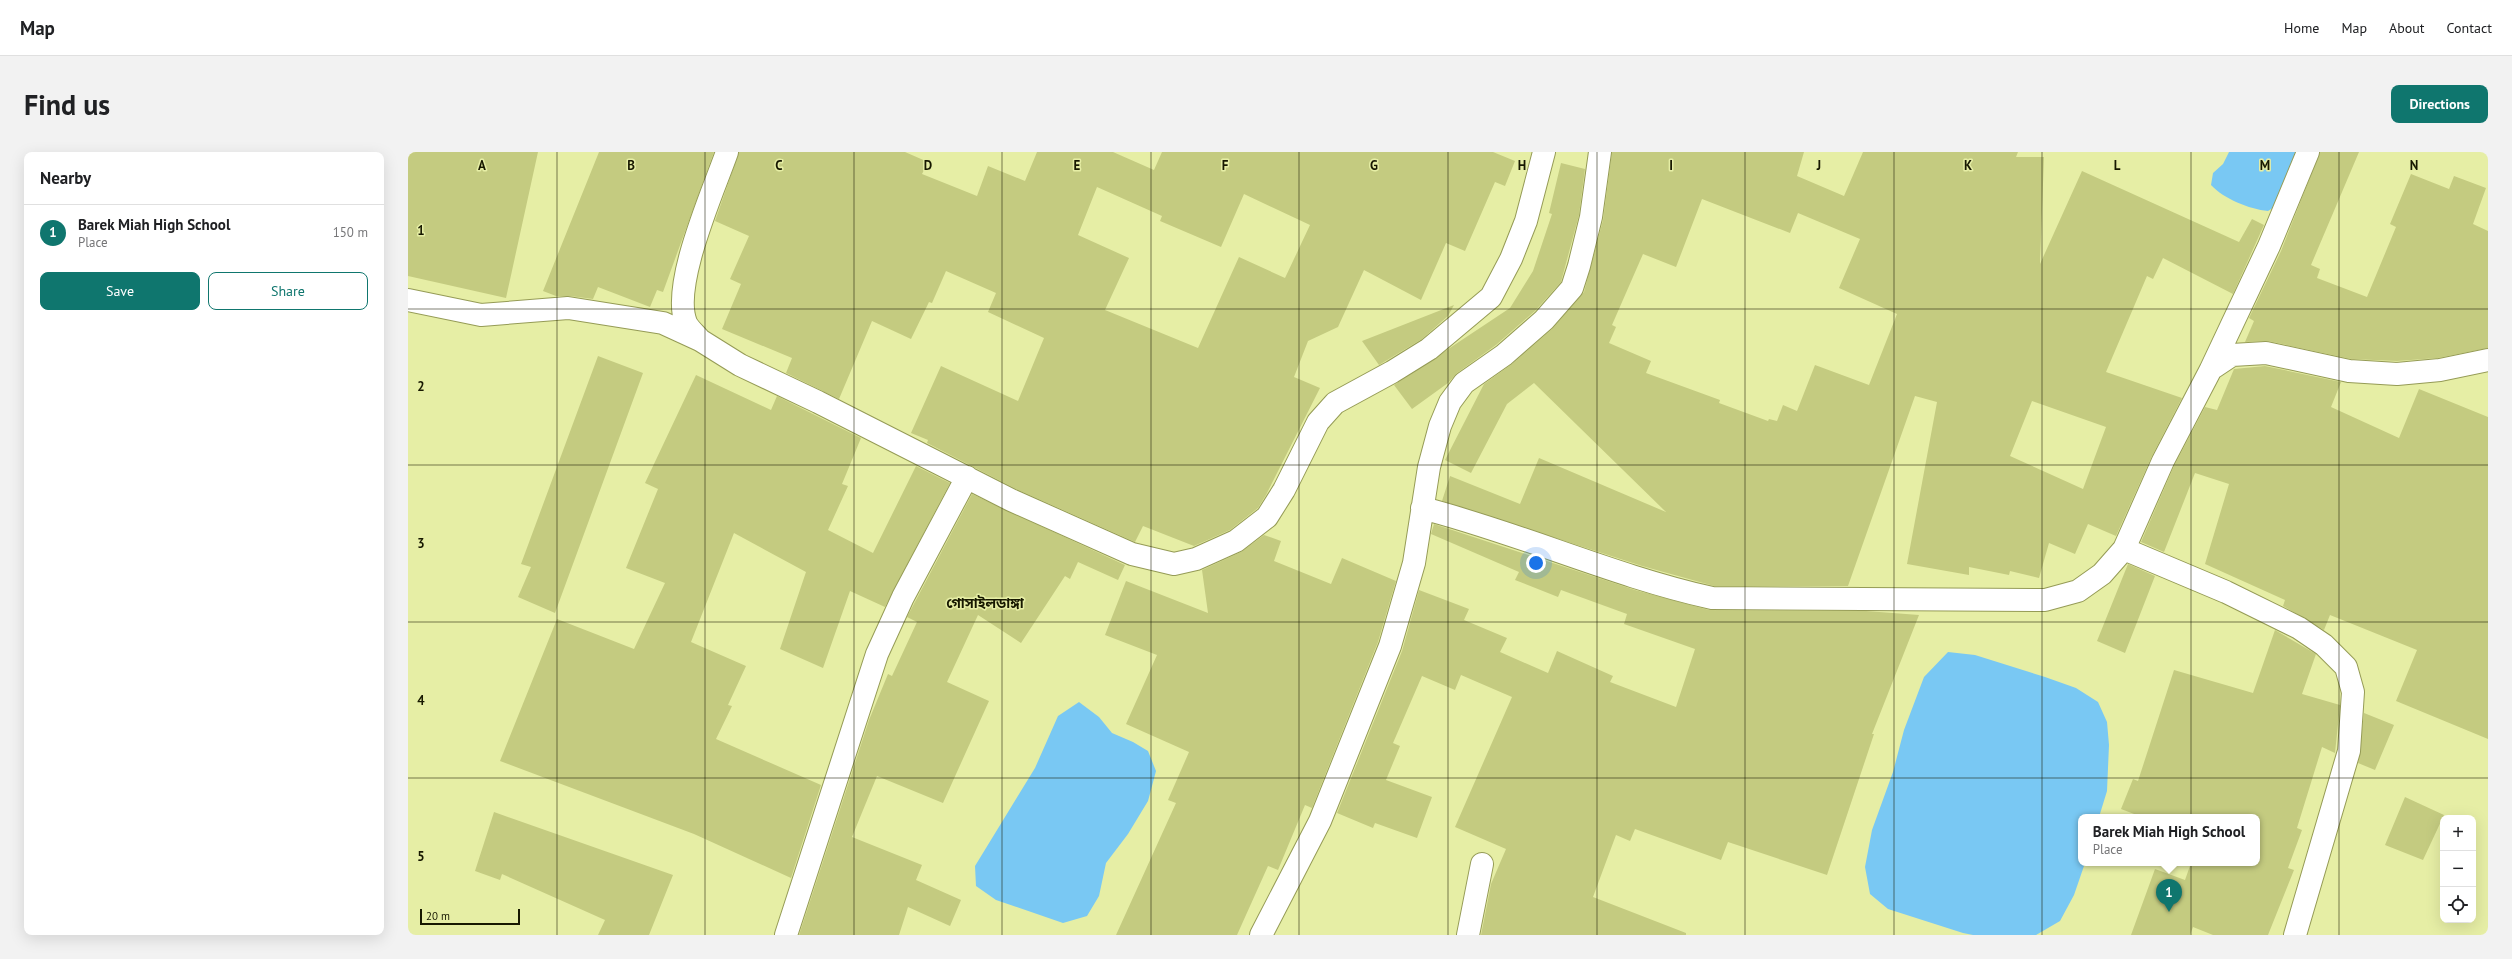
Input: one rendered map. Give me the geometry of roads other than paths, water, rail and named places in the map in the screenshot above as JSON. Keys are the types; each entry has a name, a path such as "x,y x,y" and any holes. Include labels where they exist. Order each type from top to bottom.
{"street":[{"path":"700,340 686,324 682,302 690,259 727,152"},
{"path":"408,300 481,315 568,308 663,323 700,340 740,365 1082,532 1132,554 1174,564 1196,559 1236,542 1267,517 1284,490 1318,422 1335,403 1392,372 1428,349 1491,297 1510,259 1526,221 1544,152"},
{"path":"1261,935 1320,821 1390,646 1414,564 1429,467 1440,426 1450,402 1464,383 1504,355 1544,320 1572,288 1591,217 1600,152"},
{"path":"1422,508 1473,521 1624,575 1712,598 2045,600 2078,591 2102,574 2124,549 2163,461 2211,369 2277,227 2308,152"},
{"path":"2211,369 2232,354 2266,353 2349,371 2397,374 2440,370 2488,360"},
{"path":"786,935 877,654 903,596 967,477"},
{"path":"2124,549 2226,592 2299,628 2324,645 2346,667 2353,692 2349,751 2295,935"},
{"path":"1468,935 1482,864"}],"water":[{"path":"2229,152 2299,152 2276,206 2268,211 2245,206 2223,195 2211,185 2213,173 2223,164"},
{"path":"1948,652 1975,655 2076,688 2098,702 2107,722 2109,745 2107,791 2100,814 2078,814 2078,866 2084,866 2074,895 2060,921 2036,935 1973,935 1963,933 1888,909 1870,894 1865,867 1872,830 1893,772 1904,730 1924,677"},
{"path":"1079,702 1099,717 1112,733 1133,742 1148,751 1156,771 1148,801 1128,834 1106,863 1099,896 1087,916 1063,923 996,900 976,886 975,866 1035,768 1058,716"}],"place":[{"name":"Barek Miah High School","path":"2169,912"}],"district":[{"name":"গোসাইলডাঙ্গা","path":"985,603"}]}
